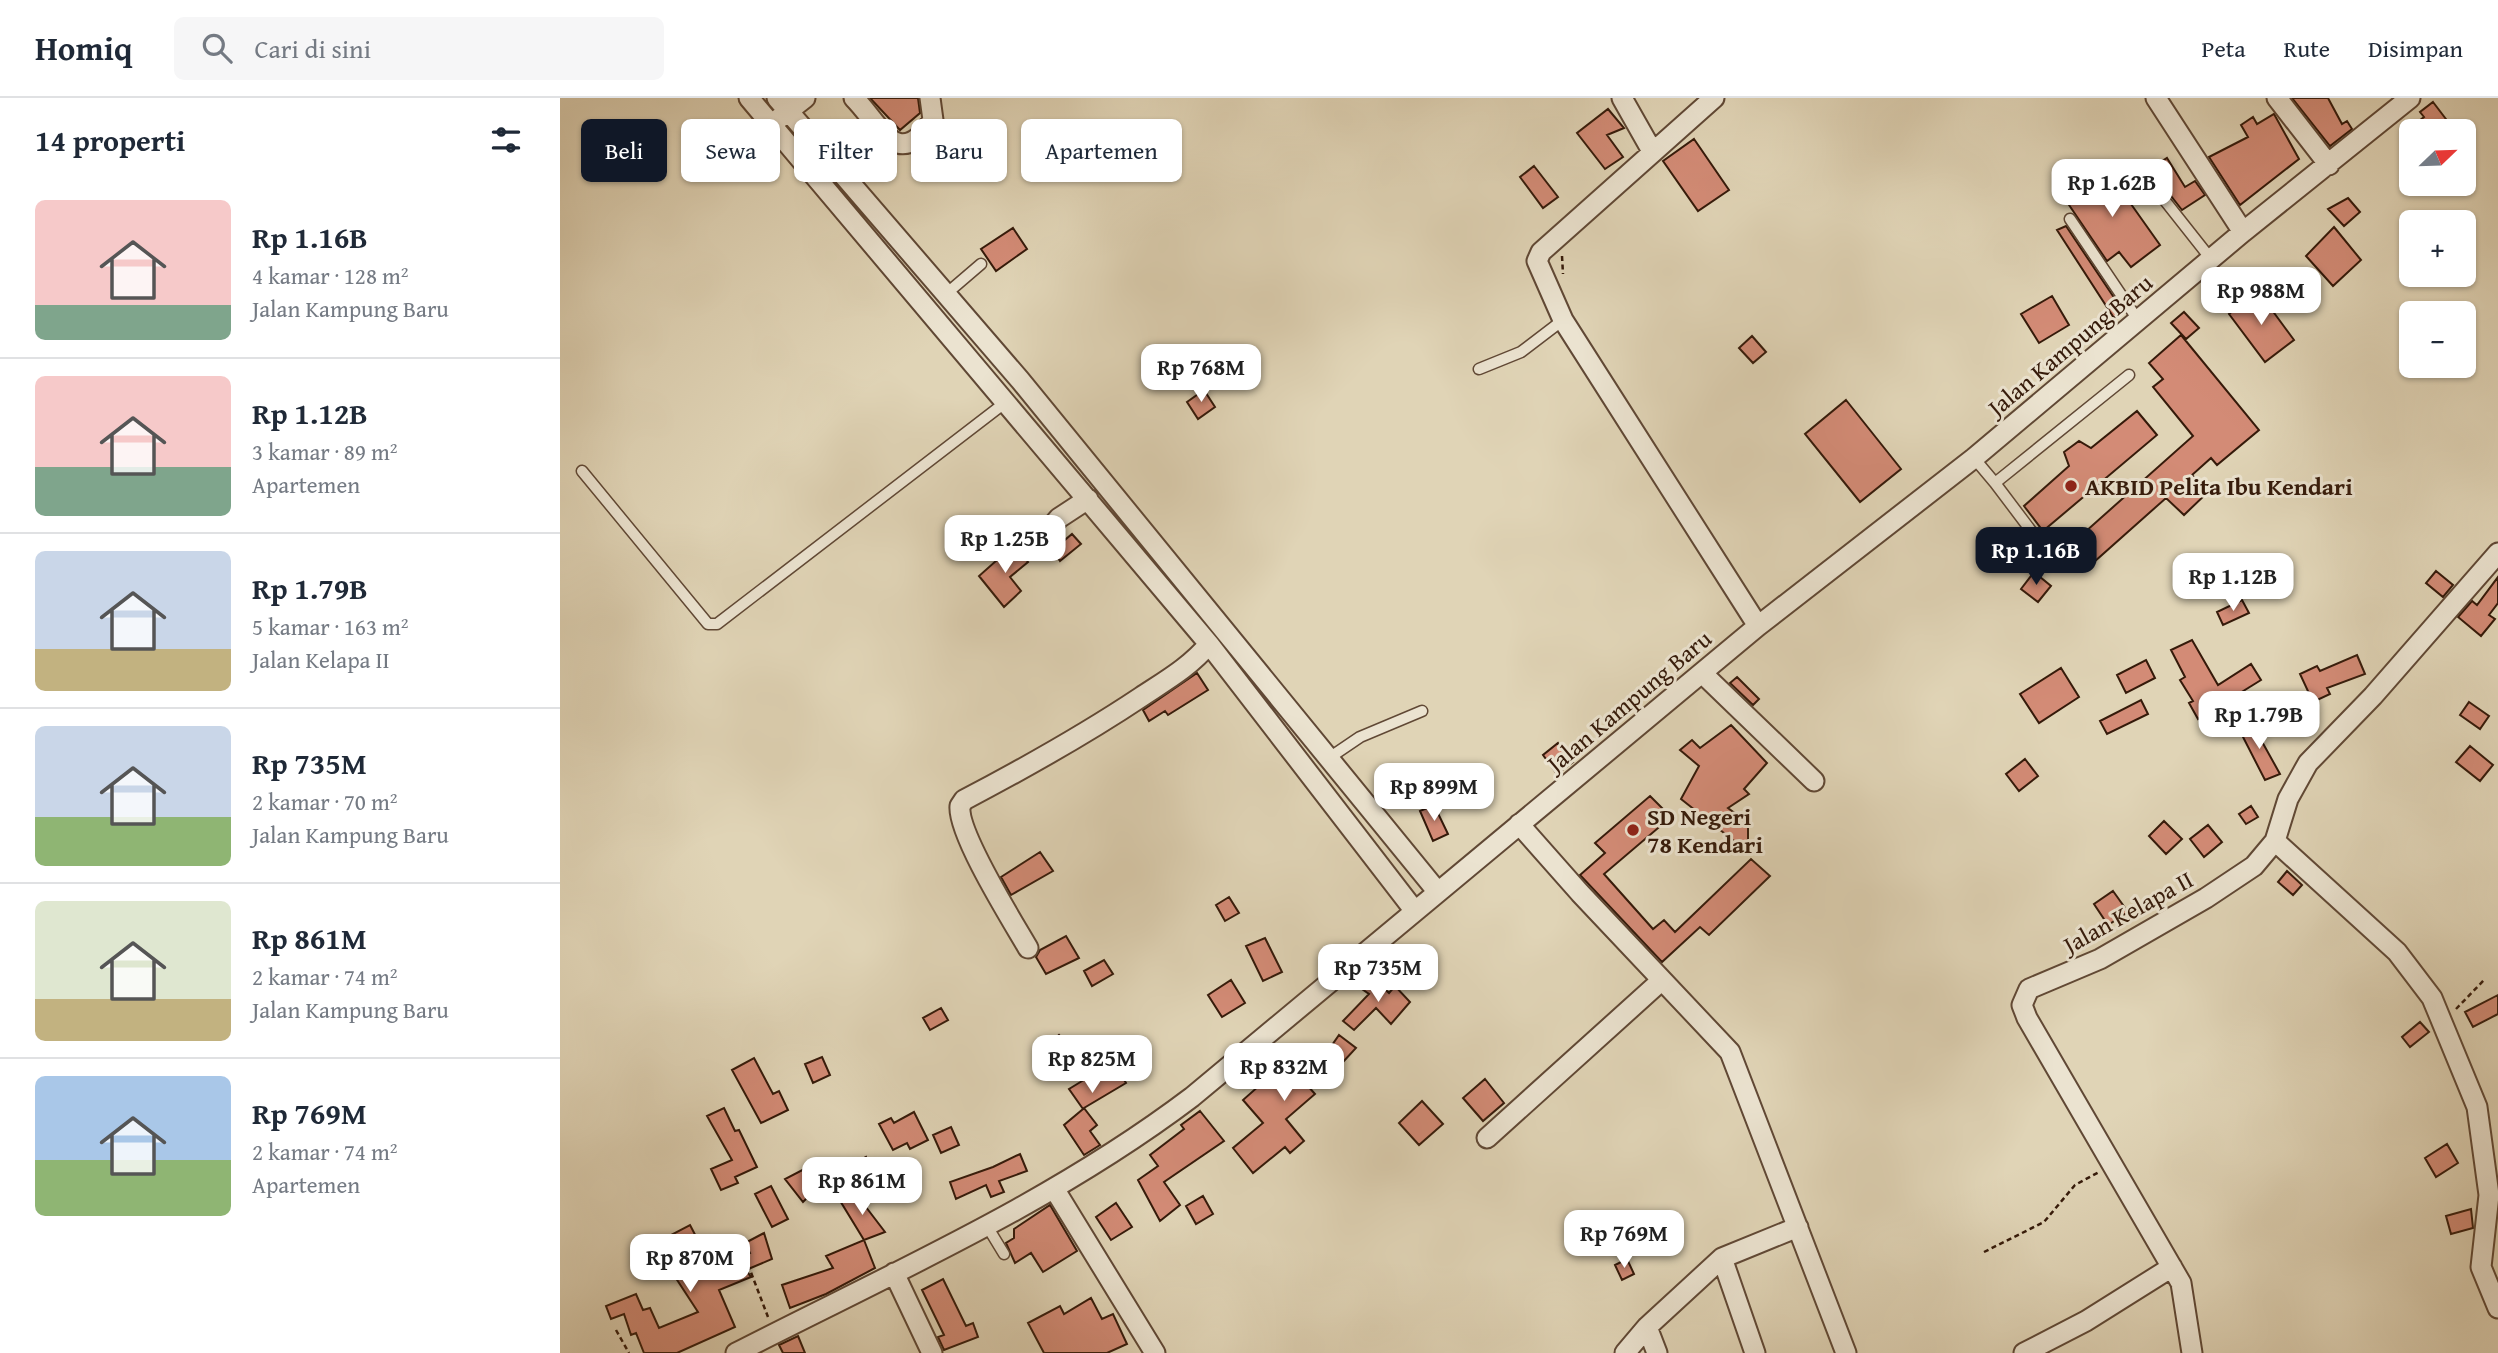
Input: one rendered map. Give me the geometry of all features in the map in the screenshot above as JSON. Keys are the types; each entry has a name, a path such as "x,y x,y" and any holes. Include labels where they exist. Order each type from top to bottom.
{"street":[{"path":"749,98 766,119"},
{"path":"805,98 782,104 946,294 1437,891"},
{"path":"854,98 888,140 905,144 919,138 933,120 930,98"},
{"path":"1622,98 1651,151"},
{"path":"1714,98 1651,151 1537,257 1538,266 1563,320 1758,626"},
{"path":"2156,98 2243,232"},
{"path":"2277,98 2329,165"},
{"name":"Jalan Kampung Baru","path":"736,1353 1055,1190 1150,1129 1192,1097 1758,626 1974,458 2243,232 2410,98"},
{"path":"780,135 1209,645 1414,910"},
{"path":"1040,540 1059,518 1088,499"},
{"name":"Jalan Kelapa II","path":"2192,1353 2184,1294 2172,1267 2026,1018 2022,1005 2023,997 2036,985 2100,959 2206,898 2254,866 2275,841 2288,799 2308,763 2373,696 2498,553"},
{"path":"1028,948 1000,901 964,828 960,806 964,800 1054,752 1118,712 1189,664 1209,645"},
{"path":"1702,673 1814,781"},
{"path":"1519,824 1730,1052 1846,1353"},
{"path":"2275,841 2402,958 2432,998 2467,1079 2481,1128 2489,1195 2481,1268 2498,1308"},
{"path":"1487,1138 1662,980"},
{"path":"1055,1190 1155,1353"},
{"path":"1625,1353 1647,1327 1722,1258 1798,1227"},
{"path":"1722,1258 1755,1353"},
{"path":"2024,1353 2086,1321 2172,1267"},
{"path":"894,1273 932,1353"},
{"path":"1647,1327 1657,1353"}],"lane":[{"path":"2147,178 2211,259"},
{"path":"2070,219 2138,320"},
{"path":"946,294 981,264"},
{"path":"1479,369 1521,352 1563,320"},
{"path":"1995,483 2129,375"},
{"path":"582,471 708,624 717,624 1006,402"},
{"path":"1974,458 2035,536 2045,542"},
{"path":"1329,758 1360,737 1422,711"},
{"path":"987,1226 1004,1254"}],"path":[{"path":"2443,1023 2485,979"},
{"path":"1984,1252 2044,1222 2075,1185 2114,1164"},
{"path":"742,1249 774,1334"},
{"path":"616,1330 629,1353"}],"building":[{"path":"870,98 918,98 920,113 900,130 897,119 890,119"},
{"path":"2292,98 2328,98 2342,124 2347,121 2352,129 2330,146"},
{"path":"2433,102 2446,119 2421,119 2424,117 2420,112"},
{"path":"1608,109 1624,128 1607,135 1623,157 1605,169 1577,133"},
{"path":"2274,114 2299,159 2240,205 2209,157 2248,137 2241,125 2253,117 2257,124"},
{"path":"1694,139 1729,190 1698,211 1663,161"},
{"path":"2167,158 2185,187 2195,181 2205,195 2182,210 2150,169"},
{"path":"1534,166 1558,197 1543,208 1520,177"},
{"path":"2104,166 2160,245 2131,267 2119,252 2107,261 2067,202 2085,188 2081,183"},
{"path":"2348,198 2360,212 2344,226 2328,209"},
{"path":"2066,226 2123,311 2114,318 2057,230"},
{"path":"2334,227 2361,260 2333,286 2306,256"},
{"path":"1013,228 1027,249 996,271 981,249"},
{"path":"2258,291 2294,340 2265,362 2229,314"},
{"path":"2052,296 2069,325 2039,343 2021,314"},
{"path":"2184,312 2199,328 2186,339 2171,323"},
{"path":"2181,335 2259,430 2217,465 2211,458 2192,475 2208,492 2184,515 2166,498 2085,570 2067,548 2193,436 2153,387 2163,379 2149,363"},
{"path":"1752,336 1766,352 1753,363 1739,348"},
{"path":"1204,390 1215,407 1198,419 1187,402"},
{"path":"1846,400 1901,469 1860,502 1805,434"},
{"name":"AKBID Pelita Ibu Kendari","path":"2137,411 2157,435 2043,531 2024,506 2069,466 2064,452 2079,441 2091,448"},
{"path":"1072,534 1081,544 1060,561 1053,550"},
{"path":"1015,544 1028,562 1010,577 1021,591 1004,607 979,576"},
{"path":"2436,571 2453,585 2443,597 2426,583"},
{"path":"2034,572 2051,586 2038,602 2021,589"},
{"path":"2498,577 2498,603 2489,615 2495,619 2481,636 2458,617 2472,601 2477,605"},
{"path":"2242,600 2249,613 2223,625 2217,612"},
{"path":"2192,640 2218,685 2251,664 2261,680 2198,719 2189,703 2193,701 2180,680 2185,677 2171,650"},
{"path":"2357,655 2365,674 2327,688 2330,694 2313,702 2300,674 2317,666 2320,671"},
{"path":"2146,660 2155,678 2126,693 2117,675"},
{"path":"2061,668 2079,697 2039,723 2020,694"},
{"path":"1197,673 1208,690 1168,715 1165,711 1149,721 1143,710"},
{"path":"1737,677 1759,699 1753,705 1730,683"},
{"path":"2141,700 2148,714 2107,734 2100,721"},
{"path":"2469,702 2489,716 2480,729 2460,715"},
{"path":"2250,720 2280,774 2265,780 2243,737 2245,735 2240,724"},
{"path":"1731,725 1767,763 1744,789 1749,794 1728,808 1748,823 1748,852 1681,799 1699,766 1680,750 1692,740 1700,748"},
{"path":"1558,743 1573,762 1557,774 1543,755"},
{"path":"2470,746 2493,765 2480,781 2456,762"},
{"path":"2025,759 2038,776 2019,791 2006,774"},
{"path":"1650,796 1671,817 1604,874 1653,929 1664,920 1675,932 1751,859 1770,876 1709,935 1700,927 1662,962 1580,875 1605,853 1595,843"},
{"path":"1434,805 1448,834 1433,841 1420,811"},
{"path":"2251,806 2258,817 2246,824 2239,814"},
{"path":"2164,821 2182,839 2166,854 2149,836"},
{"path":"2208,825 2222,842 2204,857 2190,839"},
{"path":"1040,852 1053,871 1011,895 1001,877"},
{"path":"2287,871 2302,885 2293,895 2278,882"},
{"path":"2113,891 2128,912 2108,925 2094,904"},
{"path":"1229,897 1239,913 1225,921 1216,905"},
{"path":"1066,936 1079,958 1046,974 1036,957 1040,950"},
{"path":"1265,938 1282,972 1263,981 1246,946"},
{"path":"1104,960 1113,974 1092,986 1084,971"},
{"path":"1372,977 1389,993 1395,986 1410,1002 1391,1024 1376,1008 1354,1030 1343,1021 1369,994 1362,989"},
{"path":"1231,980 1245,1003 1222,1017 1208,995"},
{"path":"2498,995 2498,1014 2473,1027 2465,1012"},
{"path":"941,1008 948,1020 930,1030 923,1018"},
{"path":"2420,1022 2429,1032 2410,1047 2402,1037"},
{"path":"1059,1035 1071,1048 1052,1067 1038,1055"},
{"path":"1339,1035 1356,1048 1343,1062 1339,1058 1307,1085 1315,1094 1286,1119 1304,1141 1290,1153 1285,1147 1253,1173 1233,1148 1263,1123 1243,1100 1269,1077 1263,1070 1281,1054 1289,1064 1310,1047 1321,1061"},
{"path":"1103,1045 1126,1083 1084,1108 1097,1125 1090,1131 1100,1145 1084,1155 1064,1125 1083,1109 1069,1089 1087,1078 1077,1061"},
{"path":"822,1057 830,1075 813,1083 805,1064"},
{"path":"754,1058 773,1094 779,1091 788,1110 761,1123 732,1070"},
{"path":"1485,1079 1504,1103 1483,1121 1463,1098"},
{"path":"1422,1101 1443,1124 1419,1145 1399,1123"},
{"path":"724,1108 735,1131 739,1130 757,1167 735,1177 738,1183 721,1190 711,1169 732,1160 707,1116"},
{"path":"1200,1111 1224,1141 1164,1182 1180,1205 1160,1221 1138,1180 1158,1166 1150,1155 1184,1129 1181,1125"},
{"path":"914,1112 928,1140 910,1149 907,1143 893,1150 879,1124 891,1118 894,1123"},
{"path":"951,1127 959,1145 941,1153 933,1135"},
{"path":"2447,1144 2458,1163 2436,1177 2425,1158"},
{"path":"1020,1154 1027,1171 999,1181 1004,1192 991,1197 986,1185 956,1199 950,1182"},
{"path":"866,1157 877,1183 856,1194 842,1170"},
{"path":"814,1164 822,1183 803,1202 785,1179"},
{"path":"771,1186 788,1219 772,1227 755,1194"},
{"path":"856,1194 885,1232 864,1240 839,1199"},
{"path":"1203,1196 1213,1214 1196,1224 1186,1206"},
{"path":"1116,1203 1132,1227 1111,1240 1096,1217"},
{"path":"1050,1205 1077,1251 1043,1272 1031,1253 1015,1263 1006,1243 1014,1238 1014,1229"},
{"path":"2471,1209 2473,1228 2451,1234 2446,1216"},
{"path":"690,1225 715,1273 750,1253 745,1243 764,1233 772,1259 746,1270 751,1277 719,1290 735,1327 677,1353 644,1353 636,1333 631,1335 624,1314 611,1319 606,1306 636,1294 643,1310 650,1308 659,1328 698,1312 668,1266 663,1268 648,1247"},
{"path":"864,1240 875,1268 826,1294 790,1308 782,1285 833,1268 826,1256"},
{"path":"1627,1259 1634,1274 1622,1280 1615,1265"},
{"path":"943,1279 966,1326 973,1323 978,1337 944,1350 938,1337 944,1335 922,1290"},
{"path":"1091,1298 1102,1319 1113,1314 1127,1344 1107,1353 1044,1353 1028,1323 1060,1306 1064,1314"},
{"path":"798,1336 805,1353 783,1353 779,1345"}],"place":[{"name":"AKBID Pelita Ibu Kendari","path":"2071,486"},
{"name":"SD Negeri 78 Kendari","path":"1633,830"}]}
